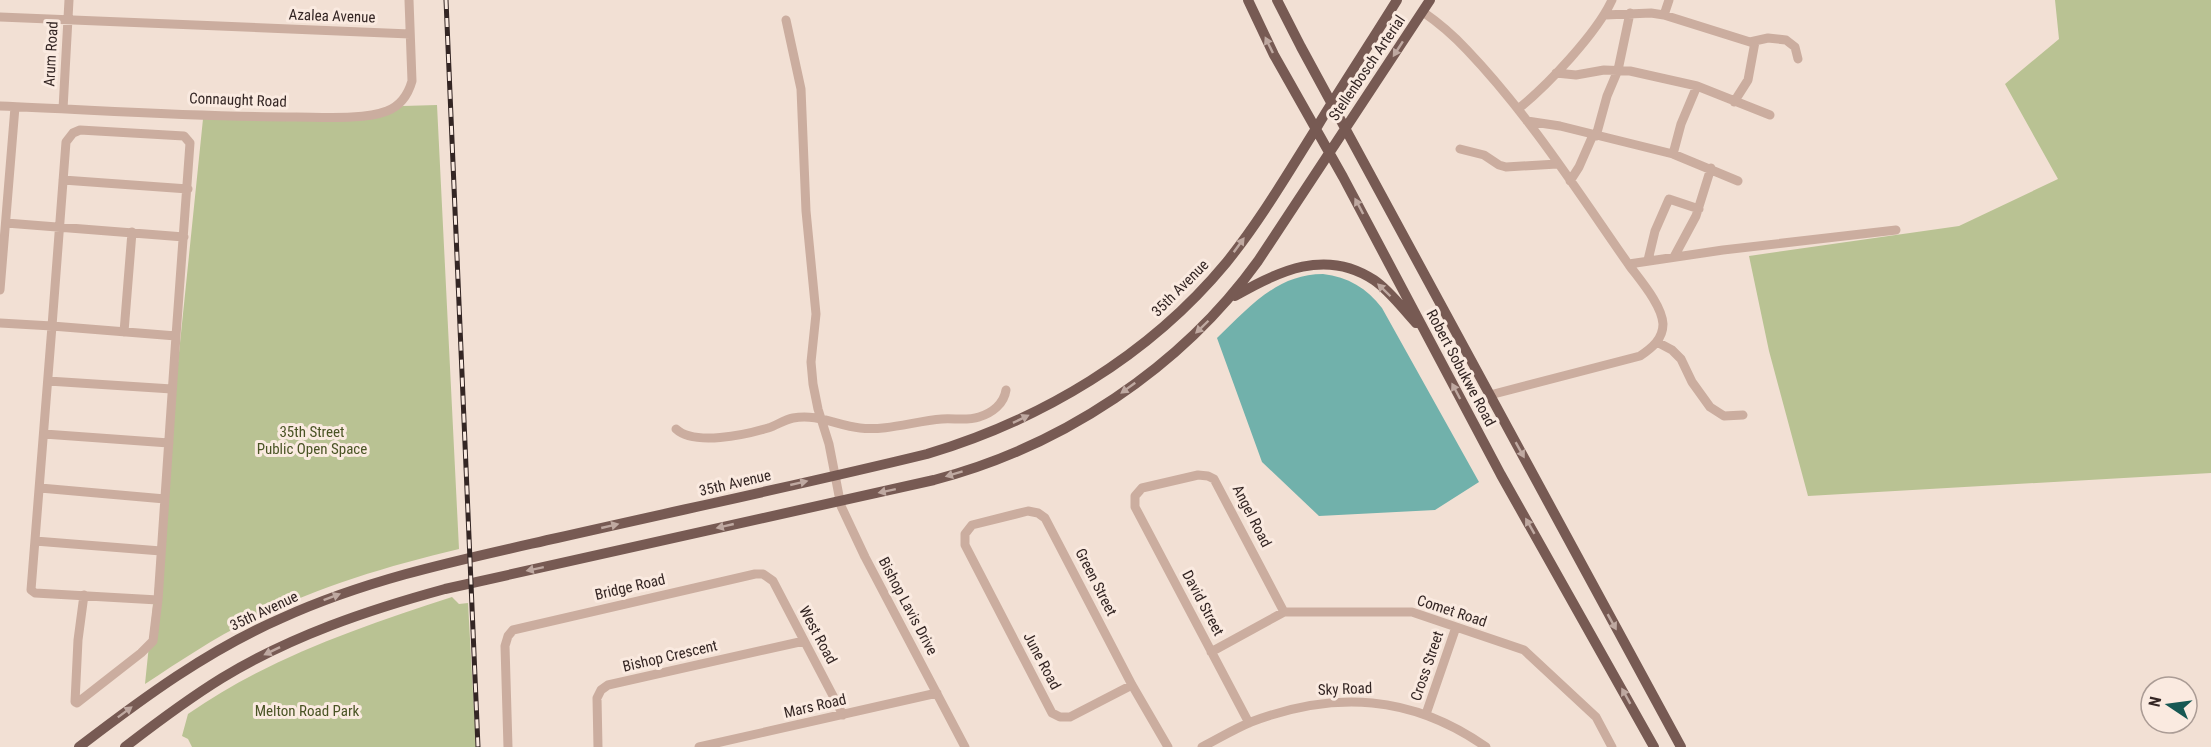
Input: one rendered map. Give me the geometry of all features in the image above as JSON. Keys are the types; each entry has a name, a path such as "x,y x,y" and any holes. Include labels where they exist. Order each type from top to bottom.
{"main road":[{"name":"Robert Sobukwe Road","path":"1248,0 1274,55 1343,177 1501,475 1654,747"},
{"name":"Robert Sobukwe Road","path":"1277,0 1681,747"},
{"name":"Stellenbosch Arterial","path":"1315,130 1397,0"},
{"name":"Stellenbosch Arterial","path":"1329,153 1430,0"},
{"name":"35th Avenue","path":"79,747 168,681 244,636 298,610 351,590 439,565 927,454 1017,421 1064,397 1128,353 1175,316 1225,263 1273,196 1315,130"},
{"path":"125,747 191,697 257,658 311,633 376,609 445,589 840,500 912,486 992,462 1028,447 1108,402 1174,352 1228,300 1258,261 1329,153"},
{"path":"1228,300 1262,280 1284,271 1309,265 1338,267 1374,281 1425,332"}],"street":[{"name":"Arum Road","path":"63,109 69,0"},
{"name":"Connaught Road","path":"0,106 262,117 345,117 383,113 401,102 410,86 412,76 409,0"},
{"path":"1518,109 1556,73 1605,15 1612,0"},
{"path":"1664,15 1669,0"},
{"path":"1423,12 1467,49 1518,109 1602,223 1659,310 1663,322 1662,333 1657,342 1640,356 1490,395"},
{"path":"1605,15 1630,13 1664,15 1755,42 1768,38 1786,40 1796,47 1798,59"},
{"path":"1570,181 1580,167 1595,136 1617,70 1630,13"},
{"name":"Azalea Avenue","path":"0,17 410,34"},
{"name":"Bishop Lavis Drive","path":"786,21 801,89 806,211 816,314 812,372 815,397 829,444 840,500 846,520 965,747"},
{"path":"1734,102 1748,80 1755,42"},
{"path":"1556,73 1576,75 1617,70 1697,86 1770,115"},
{"path":"1673,154 1681,124 1697,86"},
{"path":"0,290 2,247 6,223 4,180 15,107"},
{"path":"1527,121 1552,124 1673,154 1738,181"},
{"path":"84,595 78,640 75,702 77,703 153,641 158,600 190,143 184,136 80,130 73,133 66,142 31,590 35,593 84,595 158,600"},
{"path":"1460,149 1484,154 1499,165 1506,167 1557,164"},
{"path":"1674,257 1699,209 1711,168"},
{"path":"63,180 188,189"},
{"path":"1648,260 1655,231 1668,199 1699,209"},
{"path":"6,223 184,237"},
{"path":"1629,264 1723,250 1896,230"},
{"path":"124,332 132,232"},
{"path":"0,323 176,336"},
{"path":"1657,342 1672,350 1681,359 1692,382 1710,407 1724,416 1743,416"},
{"path":"48,381 172,389"},
{"path":"676,429 686,436 699,438 747,433 794,417 820,417 870,429 942,419 971,419 993,411 1004,399 1006,390"},
{"path":"44,434 169,442"},
{"name":"Angel Road","path":"1136,496 1142,488 1198,475 1215,479 1284,612"},
{"path":"40,488 165,499"},
{"name":"David Street","path":"1136,496 1135,507 1249,723"},
{"name":"Green Street","path":"964,545 965,534 972,525 1028,512 1038,513 1045,518 1132,685 1168,747"},
{"path":"35,541 161,551"},
{"name":"June Road","path":"964,545 1052,712 1060,717 1070,717 1132,685"},
{"name":"Bridge Road","path":"508,747 505,651 508,636 513,630 744,576 763,574"},
{"name":"West Road","path":"763,574 773,581 843,715"},
{"name":"Comet Road","path":"1211,651 1284,612 1412,612 1528,653 1596,717 1612,747"},
{"name":"Cross Street","path":"1426,714 1456,627"},
{"name":"Bishop Crescent","path":"598,747 597,698 601,690 608,685 804,641"},
{"name":"Mars Road","path":"699,747 716,745 937,693"},
{"name":"Sky Road","path":"1202,747 1249,723 1286,710 1344,701 1385,704 1426,714 1458,728 1486,747"}],"green space":[{"path":"2055,0 2211,0 2211,473 1808,496 1769,351 1749,256 1959,226 2058,179 2005,84 2059,39"},
{"name":"35th Street Public Open Space","path":"437,105 459,549 353,578 276,608 224,634 145,684 203,119 346,121 403,106"},
{"name":"Melton Road Park","path":"452,597 459,604 468,603 476,747 192,747 188,739 182,736 188,714 250,676 349,632"}],"water":[{"path":"1323,274 1349,281 1363,289 1382,308 1479,482 1435,510 1319,516 1262,462 1217,338 1252,305 1277,287 1291,280"}],"railway":[{"path":"446,0 478,747"}]}
